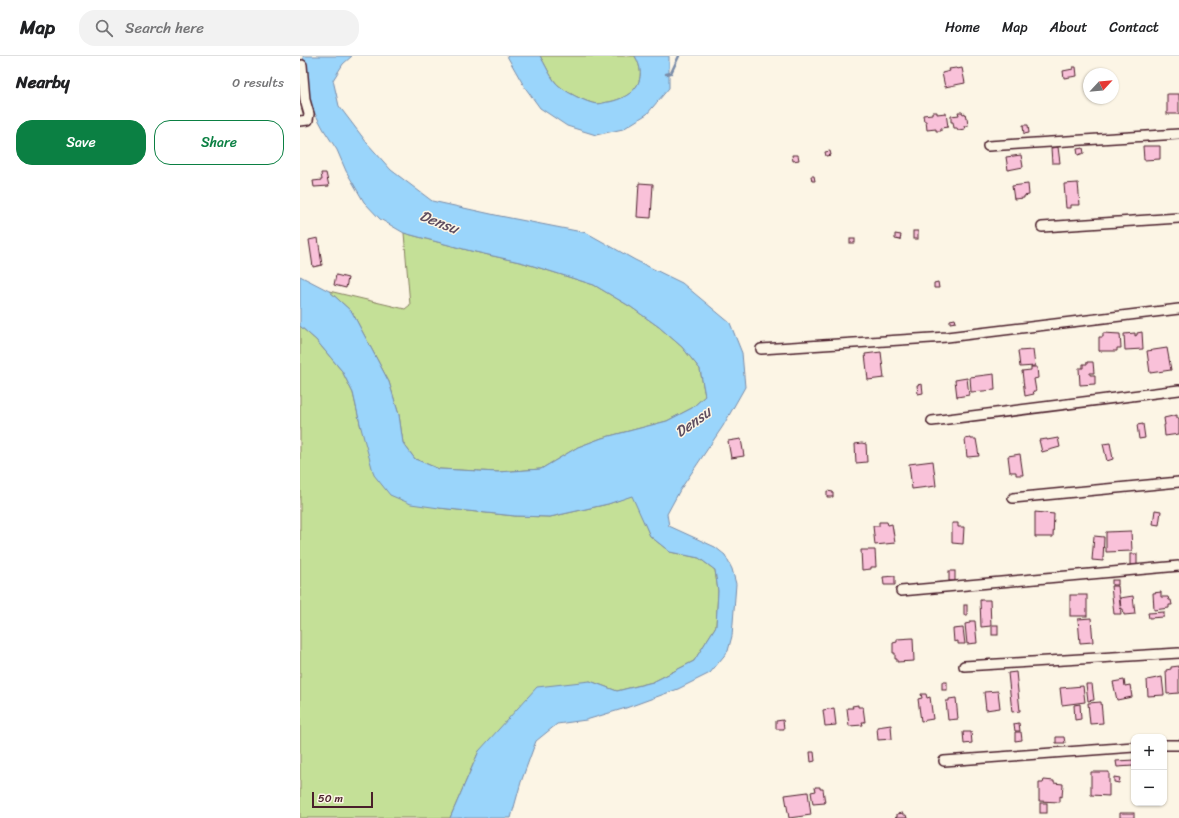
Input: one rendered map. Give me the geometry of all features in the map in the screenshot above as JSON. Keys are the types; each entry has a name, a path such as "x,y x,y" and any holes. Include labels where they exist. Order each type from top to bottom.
{"street":[{"path":"300,121 308,120 310,114 305,100 302,65"},
{"path":"988,146 1179,134"},
{"path":"1042,227 1179,218"},
{"path":"761,349 947,337 1179,309"},
{"path":"932,421 1179,390"},
{"path":"1013,498 1179,482"},
{"path":"901,591 1179,566"},
{"path":"964,666 1179,653"},
{"path":"1167,745 1179,745"},
{"path":"944,761 1131,747"}],"green space":[{"path":"540,56 635,56 639,65 640,80 632,92 618,100 599,104 593,103 575,96 559,86"},
{"path":"404,233 471,251 524,263 594,285 631,307 659,327 682,347 700,369 705,396 692,408 667,421 602,438 578,447 541,469 498,472 439,469 415,459 403,443 399,415 389,382 352,312 329,291 405,309 410,305"},
{"path":"300,326 316,340 342,371 353,393 361,428 439,508 515,516 550,517 608,504 633,495 650,536 670,552 699,558 715,570 718,591 716,626 694,661 653,682 617,691 590,681 479,751 450,818 300,818"}],"water":[{"name":"Densu","path":"303,56 352,56 343,64 333,80 339,106 367,143 391,170 432,201 587,233 635,260 682,283 730,323 742,353 745,387 723,426 680,490 667,514 669,526 715,547 725,555 732,569 736,584 732,636 728,651 710,673 678,689 626,708 586,720 557,724 536,741 521,782 511,818 450,818 479,751 537,687 590,681 617,691 653,682 694,661 716,626 718,591 715,570 699,558 670,552 650,536 632,496 608,504 550,517 515,516 439,508 411,504 390,495 374,475 353,393 342,371 316,340 300,326 300,276 329,291 352,312 389,382 399,415 403,443 415,459 439,469 498,472 541,469 578,447 602,438 667,421 692,408 705,396 700,369 682,347 659,327 631,307 594,285 524,263 471,251 404,233 380,219 364,202 346,171 337,150 312,108"},
{"path":"507,56 540,56 559,86 581,99 597,104 618,100 632,92 637,86 640,80 640,73 639,65 635,56 669,56 669,88 647,114 623,129 596,135 567,126 540,108 524,86"}],"building":[{"path":"1073,67 1076,67 1077,76 1064,78 1063,71 1073,69"},
{"path":"962,68 965,83 945,87 942,73 950,71 949,69"},
{"path":"1167,94 1179,94 1179,114 1167,114"},
{"path":"932,112 937,112 937,114 946,113 948,127 941,128 941,131 936,131 936,129 927,130 926,121 924,121 923,115 932,114"},
{"path":"958,112 962,112 963,114 965,113 968,126 964,126 965,129 958,130 957,128 954,128 953,122 951,122 951,116 959,115"},
{"path":"1023,125 1028,125 1029,133 1024,134"},
{"path":"1143,146 1160,146 1160,159 1144,160"},
{"path":"1058,147 1060,163 1052,163 1051,148"},
{"path":"1083,148 1084,153 1078,155 1077,149"},
{"path":"830,151 831,155 826,156 825,152"},
{"path":"792,155 798,155 799,160 793,161"},
{"path":"1021,155 1023,167 1008,170 1006,157"},
{"path":"321,173 326,173 329,186 314,187 313,181 322,180"},
{"path":"811,176 814,176 815,181 812,181"},
{"path":"639,183 653,184 651,218 637,217"},
{"path":"1078,183 1080,205 1071,205 1071,208 1066,208 1064,184"},
{"path":"1028,184 1029,195 1024,196 1024,198 1014,199 1012,186"},
{"path":"913,231 918,231 918,239 913,239"},
{"path":"895,234 901,235 900,240 895,239"},
{"path":"318,238 322,265 313,267 309,240"},
{"path":"850,239 855,239 855,243 850,243"},
{"path":"336,275 348,278 346,288 334,285"},
{"path":"938,282 939,288 934,288 934,283"},
{"path":"955,319 956,322 950,323 950,320"},
{"path":"1142,332 1143,349 1125,350 1124,334 1135,333 1135,336 1137,333"},
{"path":"1103,333 1120,334 1121,348 1117,348 1117,351 1099,351 1099,337 1103,337"},
{"path":"1167,348 1171,370 1150,373 1147,351"},
{"path":"1033,350 1035,366 1020,367 1018,351"},
{"path":"881,352 884,378 868,380 865,354"},
{"path":"1087,362 1093,362 1094,373 1090,373 1090,375 1095,375 1095,384 1080,385 1079,368 1083,368 1083,364 1087,364"},
{"path":"1031,367 1037,367 1038,378 1034,379 1036,391 1033,391 1034,394 1025,396 1022,371 1031,370"},
{"path":"994,374 995,390 971,392 970,377"},
{"path":"967,378 969,395 957,397 955,380"},
{"path":"922,384 923,393 918,394 917,385"},
{"path":"1177,415 1177,418 1179,418 1179,434 1165,436 1164,418"},
{"path":"1143,424 1145,438 1139,439 1137,425"},
{"path":"1058,438 1060,447 1042,452 1039,440"},
{"path":"741,439 744,456 731,458 728,441"},
{"path":"965,439 976,439 979,456 967,457"},
{"path":"1110,443 1113,459 1107,461 1103,444"},
{"path":"855,444 866,444 867,462 856,463"},
{"path":"1020,454 1023,475 1016,475 1016,472 1010,472 1008,456"},
{"path":"933,461 936,486 912,489 909,464"},
{"path":"827,491 833,492 833,497 827,497"},
{"path":"1155,510 1161,511 1159,525 1153,524"},
{"path":"1035,512 1054,514 1053,537 1035,537"},
{"path":"879,522 887,522 888,525 892,524 895,543 875,545 873,526 879,526"},
{"path":"952,523 958,523 958,527 964,527 963,544 952,543"},
{"path":"1131,531 1132,551 1106,552 1106,532"},
{"path":"1094,536 1104,537 1103,561 1092,560"},
{"path":"861,550 875,550 876,567 862,570"},
{"path":"1130,554 1137,554 1137,565 1130,565"},
{"path":"949,571 955,571 955,581 949,581"},
{"path":"895,576 895,585 884,585 883,577"},
{"path":"1112,580 1118,580 1118,585 1112,585"},
{"path":"1111,586 1118,586 1121,614 1114,614"},
{"path":"1161,592 1161,597 1168,597 1169,600 1171,600 1172,605 1169,605 1169,608 1154,610 1153,593"},
{"path":"1070,595 1087,595 1087,616 1070,616"},
{"path":"1133,596 1135,614 1124,615 1123,609 1121,609 1120,598"},
{"path":"980,600 990,600 991,626 981,627"},
{"path":"964,605 967,605 967,615 964,615"},
{"path":"1164,612 1164,617 1149,618 1148,613"},
{"path":"1091,618 1093,642 1080,643 1078,619"},
{"path":"970,621 975,621 977,643 967,644 965,624 970,623"},
{"path":"992,625 998,625 998,635 992,635"},
{"path":"963,628 965,644 958,644 958,641 954,642 953,629"},
{"path":"913,638 914,661 897,662 897,659 895,659 895,653 893,653 893,643 897,642 897,639"},
{"path":"1179,666 1179,693 1167,694 1166,670 1171,669 1171,667"},
{"path":"1016,672 1020,711 1012,712 1008,673"},
{"path":"1162,677 1164,695 1148,696 1147,680"},
{"path":"1124,680 1125,686 1130,685 1132,697 1117,700 1113,682"},
{"path":"942,682 947,682 947,690 942,690"},
{"path":"1086,684 1092,684 1094,700 1088,701"},
{"path":"1083,686 1085,702 1062,705 1060,688"},
{"path":"998,691 1000,708 986,710 984,692"},
{"path":"921,694 926,694 927,698 930,697 933,719 921,721 918,699 922,698"},
{"path":"956,698 958,719 948,720 946,701"},
{"path":"1101,702 1103,723 1090,724 1088,703"},
{"path":"1080,704 1081,719 1075,720 1074,705"},
{"path":"858,705 858,707 863,707 865,722 862,722 863,725 849,726 847,708 853,708 852,706"},
{"path":"834,708 836,725 825,726 823,710"},
{"path":"783,720 784,729 776,729 776,721"},
{"path":"1019,723 1020,731 1015,731 1014,724"},
{"path":"891,725 892,739 878,740 877,727"},
{"path":"963,732 971,732 972,743 964,744"},
{"path":"1015,732 1021,732 1022,740 1015,741"},
{"path":"1056,737 1064,737 1065,743 1056,743"},
{"path":"810,752 814,752 815,761 811,762"},
{"path":"1131,760 1131,766 1117,767 1116,761"},
{"path":"1091,772 1109,772 1109,796 1091,795"},
{"path":"1114,777 1120,778 1119,783 1114,782"},
{"path":"1044,780 1063,784 1060,802 1039,801 1039,783 1043,783"},
{"path":"815,787 820,787 820,789 823,789 825,803 813,804 811,792 816,791"},
{"path":"808,792 811,815 789,818 785,795"},
{"path":"1040,803 1047,803 1047,813 1040,813"},
{"path":"903,813 903,815 906,815 907,818 895,818 897,817 897,814"},
{"path":"1120,813 1134,813 1134,818 1120,818"}],"waterway":[{"path":"666,74 671,73 679,56"}]}
